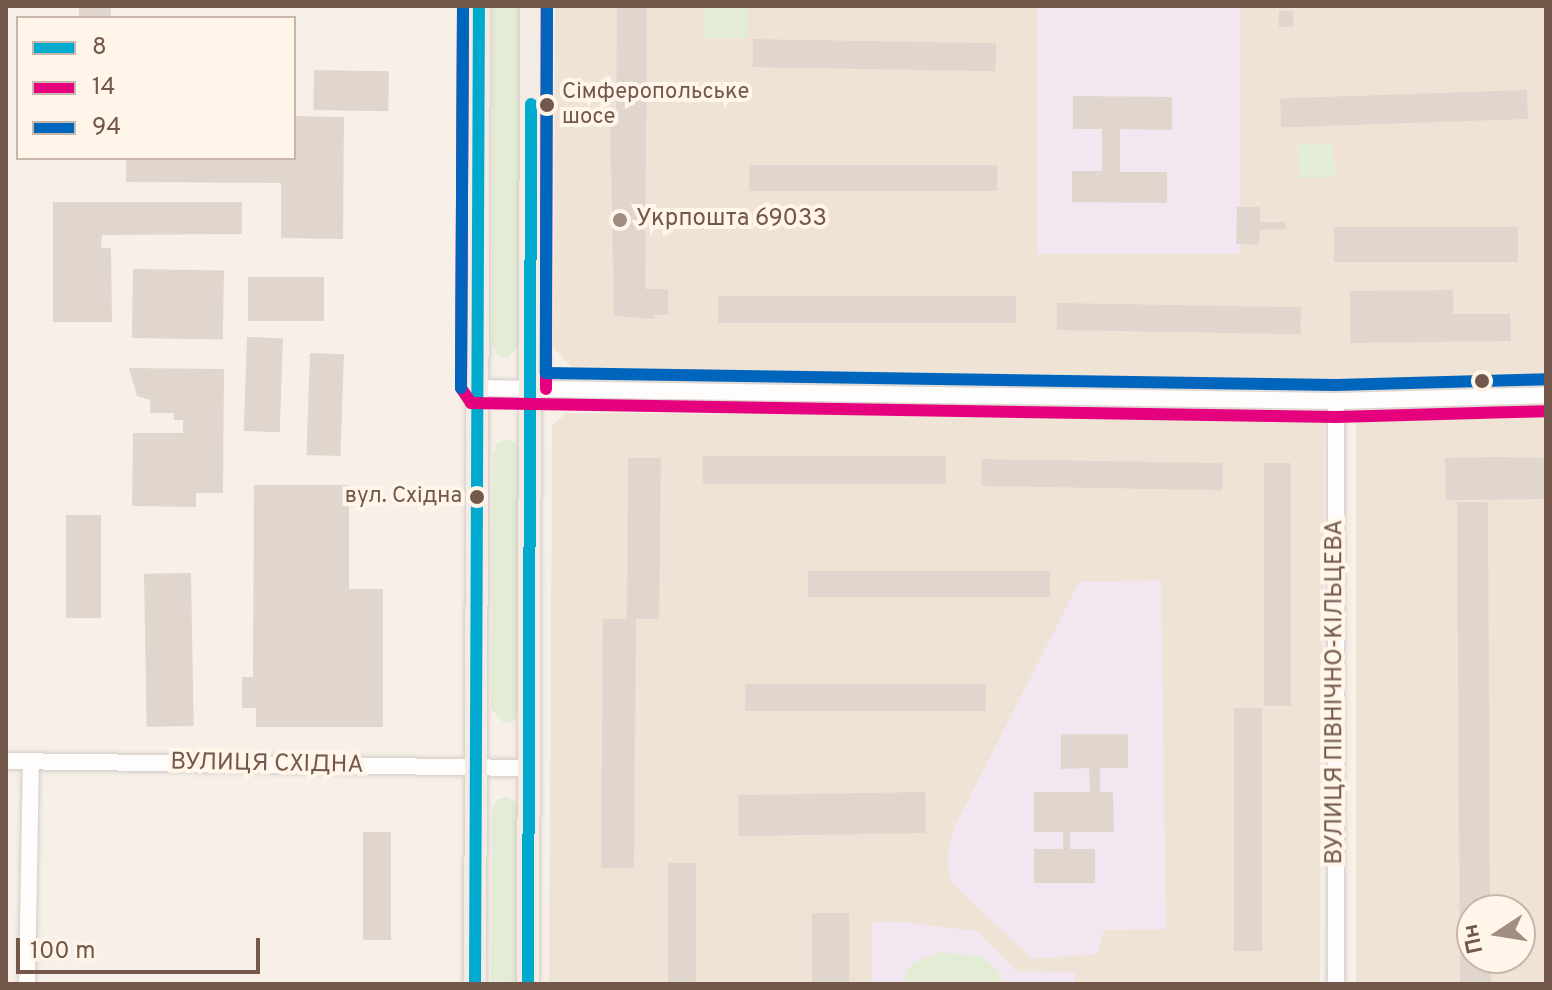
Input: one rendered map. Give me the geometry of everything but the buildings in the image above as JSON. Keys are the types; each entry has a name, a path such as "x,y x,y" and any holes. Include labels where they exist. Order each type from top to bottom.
{"main road":[{"path":"475,984 479,6"},
{"path":"528,984 531,6"}],"street":[{"path":"477,388 1336,401 1546,395"},
{"name":"ВУЛИЦЯ ПІВНІЧНО-КІЛЬЦЕВА","path":"1336,401 1336,984"},
{"name":"ВУЛИЦЯ СХІДНА","path":"6,761 529,768"},
{"path":"27,984 31,761"}],"shaded area":[{"path":"555,6 1546,6 1546,381 1333,384 575,371 553,347"},
{"path":"1037,6 1240,6 1240,254 1037,254"},
{"path":"567,413 1324,416 1320,984 549,984 552,425"},
{"path":"1546,413 1546,984 1356,984 1356,416"},
{"path":"1161,580 1166,929 1104,930 1097,954 1032,959 951,882 947,857 953,830 1079,582"},
{"path":"892,921 977,931 1016,971 1075,972 1075,984 872,984 872,923"}],"green space":[{"path":"493,6 521,6 519,346 507,358 498,355 492,346"},
{"path":"705,6 748,6 748,38 705,38"},
{"path":"1333,143 1334,177 1299,178 1298,144"},
{"path":"507,439 517,444 520,455 521,711 514,721 504,723 491,709 493,455 497,443"},
{"path":"507,797 518,804 520,984 491,984 492,812 496,800"},
{"path":"940,952 983,957 1001,974 1001,984 904,984 905,973 915,962"}],"transit line":[{"name":"14","path":"463,6 461,388 471,403 1336,417 1546,411"},
{"name":"94","path":"461,388 463,6"},
{"name":"8","path":"475,984 479,6"},
{"name":"14","path":"546,389 547,6"},
{"name":"94","path":"547,6 546,373 1336,385 1546,379"},
{"name":"8","path":"528,984 531,104"}],"place":[{"name":"Сімферопольське шосе","path":"547,105"},
{"name":"Укрпошта 69033","path":"620,220"},
{"name":"вул. Східна","path":"477,497"}]}
